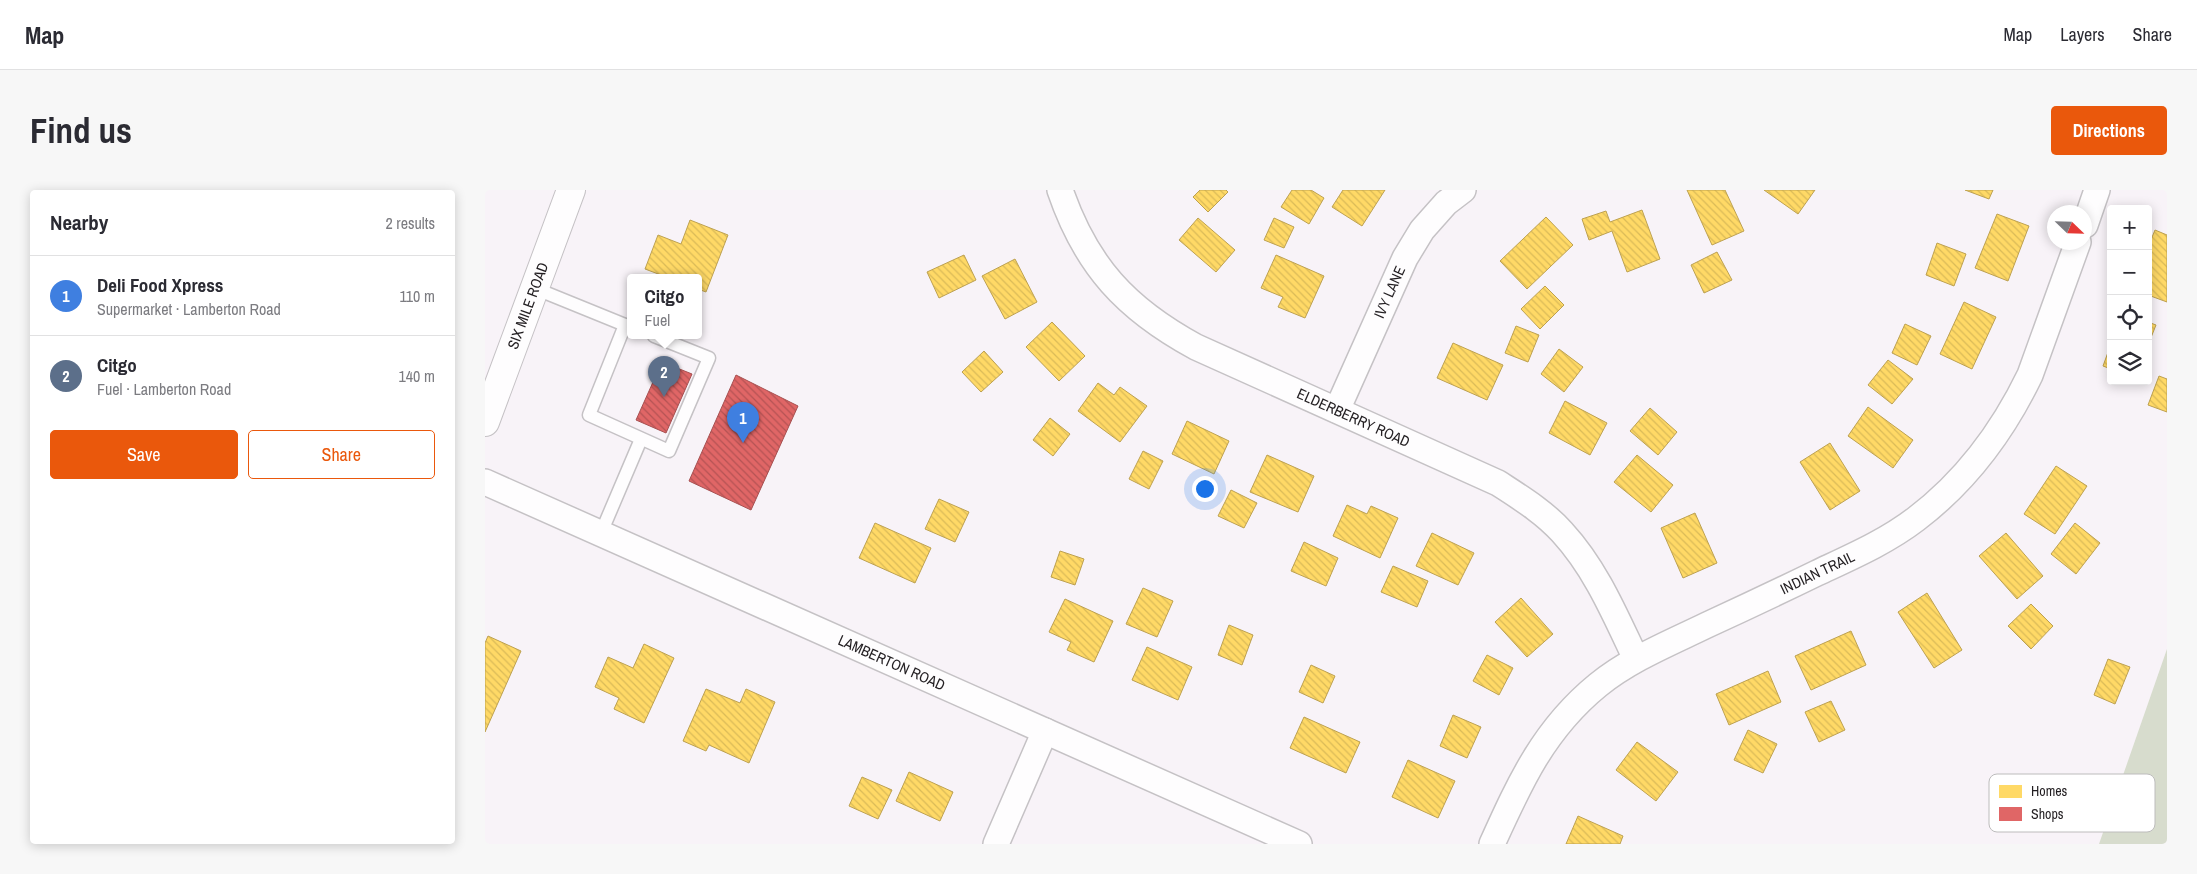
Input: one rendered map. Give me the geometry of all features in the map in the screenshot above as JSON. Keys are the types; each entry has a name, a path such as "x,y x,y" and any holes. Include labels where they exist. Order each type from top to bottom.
{"street":[{"name":"SIX MILE ROAD","path":"485,422 571,190"},
{"name":"ELDERBERRY ROAD","path":"1060,190 1077,232 1101,271 1128,302 1165,330 1196,347 1499,482 1533,506 1562,532 1588,565 1609,601 1636,659"},
{"name":"IVY LANE","path":"1337,410 1405,258 1423,230 1447,203 1463,190"},
{"path":"2092,205 2097,190"},
{"name":"INDIAN TRAIL","path":"1492,844 1515,793 1537,752 1565,716 1598,685 1636,659 1873,547 1916,519 1952,488 1986,450 2021,394 2030,375 2075,250"},
{"name":"LAMBERTON ROAD","path":"485,482 1299,844"},
{"path":"996,844 1045,731"}],"lane":[{"path":"534,288 627,326"},
{"path":"627,328 589,415 669,451 709,358 661,339"},
{"path":"601,533 641,439"}],"green space":[{"path":"2167,649 2167,844 2099,844 2103,832 2155,832 2155,774 2123,774"}],"building: Homes":[{"path":"1200,190 1226,190 1228,192 1208,212 1193,197"},
{"path":"1292,190 1311,190 1324,198 1309,224 1281,207"},
{"path":"1343,190 1385,190 1362,226 1332,207"},
{"path":"1687,190 1725,190 1744,231 1712,245"},
{"path":"1764,190 1815,190 1798,214"},
{"path":"1965,190 1993,190 1989,199"},
{"path":"1642,210 1660,259 1627,272 1612,231 1589,240 1582,219 1606,211 1610,222"},
{"path":"1997,214 2029,226 2008,281 1975,268"},
{"path":"1546,217 1573,245 1527,289 1500,261"},
{"path":"1198,218 1235,250 1216,272 1179,240"},
{"path":"1274,218 1294,227 1284,248 1264,240"},
{"path":"690,220 728,235 706,292 702,290 702,274 658,274 645,269 658,235 681,244"},
{"path":"2155,230 2167,235 2167,302 2152,296 2152,237"},
{"path":"1937,243 1966,254 1954,286 1926,275"},
{"path":"1717,252 1732,280 1704,293 1691,265"},
{"path":"964,255 976,280 939,298 927,272"},
{"path":"1276,255 1324,276 1305,318 1278,307 1283,297 1261,288"},
{"path":"1015,259 1037,302 1005,319 982,276"},
{"path":"1545,286 1564,305 1540,329 1521,309"},
{"path":"1964,302 1996,317 1972,369 1940,354"},
{"path":"1052,322 1085,356 1059,381 1026,347"},
{"path":"1905,324 1931,336 1917,365 1892,353"},
{"path":"2152,324 2156,325 2152,335"},
{"path":"1516,326 1539,335 1528,362 1505,353"},
{"path":"1453,343 1503,365 1487,400 1437,378"},
{"path":"1559,349 1583,367 1564,392 1541,374"},
{"path":"984,351 1003,372 981,392 962,372"},
{"path":"2107,355 2107,368 2103,366"},
{"path":"1888,360 1913,379 1892,404 1868,385"},
{"path":"2159,376 2167,379 2167,412 2148,405"},
{"path":"1098,383 1114,395 1120,387 1147,406 1120,442 1078,411"},
{"path":"1565,401 1607,423 1590,455 1549,433"},
{"path":"1868,407 1913,440 1893,468 1848,436"},
{"path":"1650,408 1677,432 1658,455 1630,431"},
{"path":"1050,418 1070,434 1053,456 1033,440"},
{"path":"1187,421 1229,441 1214,474 1172,454"},
{"path":"1830,443 1860,491 1830,510 1800,462"},
{"path":"1143,451 1163,461 1149,489 1129,479"},
{"path":"1267,455 1314,476 1298,512 1250,492"},
{"path":"1637,455 1673,485 1651,512 1614,482"},
{"path":"2056,466 2087,486 2055,534 2024,514"},
{"path":"1231,490 1257,503 1244,528 1218,516"},
{"path":"939,499 969,512 955,542 925,529"},
{"path":"1347,505 1367,514 1371,506 1398,518 1380,558 1333,536"},
{"path":"1695,513 1717,563 1683,578 1661,528"},
{"path":"875,523 931,548 915,583 859,558"},
{"path":"2075,523 2100,543 2076,574 2051,554"},
{"path":"1432,533 1474,553 1458,585 1416,566"},
{"path":"2006,533 2043,576 2017,599 1979,556"},
{"path":"1304,542 1338,558 1326,586 1291,571"},
{"path":"1060,551 1084,559 1075,585 1051,577"},
{"path":"1393,566 1428,581 1417,607 1381,592"},
{"path":"1143,588 1173,601 1157,637 1126,624"},
{"path":"1927,593 1962,650 1934,668 1898,612"},
{"path":"1521,598 1553,634 1527,657 1495,622"},
{"path":"1065,599 1113,621 1094,662 1067,650 1071,642 1049,632"},
{"path":"2031,604 2053,626 2031,649 2008,626"},
{"path":"1229,625 1253,635 1242,665 1218,655"},
{"path":"1851,631 1866,665 1811,690 1795,656"},
{"path":"488,636 521,651 485,732 485,643"},
{"path":"644,644 674,658 644,723 614,709 619,698 595,687 608,657 633,668"},
{"path":"1147,647 1192,667 1178,700 1132,680"},
{"path":"1487,655 1513,668 1499,695 1473,681"},
{"path":"2108,659 2130,667 2115,704 2094,695"},
{"path":"1311,665 1335,676 1323,703 1299,692"},
{"path":"1768,671 1781,702 1729,725 1716,694"},
{"path":"706,689 740,703 746,689 775,702 749,763 709,745 706,751 683,741"},
{"path":"1831,701 1845,730 1819,742 1805,712"},
{"path":"1453,715 1481,727 1467,758 1440,746"},
{"path":"1304,717 1360,742 1346,773 1290,748"},
{"path":"1748,730 1777,744 1763,773 1734,760"},
{"path":"1637,742 1678,772 1656,801 1616,770"},
{"path":"1408,760 1455,781 1438,818 1392,797"},
{"path":"909,772 953,792 940,821 896,801"},
{"path":"862,777 892,790 878,819 849,806"},
{"path":"1578,816 1623,836 1620,844 1566,844"}],"building: Shops":[{"path":"662,362 692,374 666,433 636,420"},
{"path":"736,375 798,406 751,510 689,481"}],"place":[{"name":"Citgo","path":"664,397"},
{"name":"Deli Food Xpress","path":"743,443"}]}
